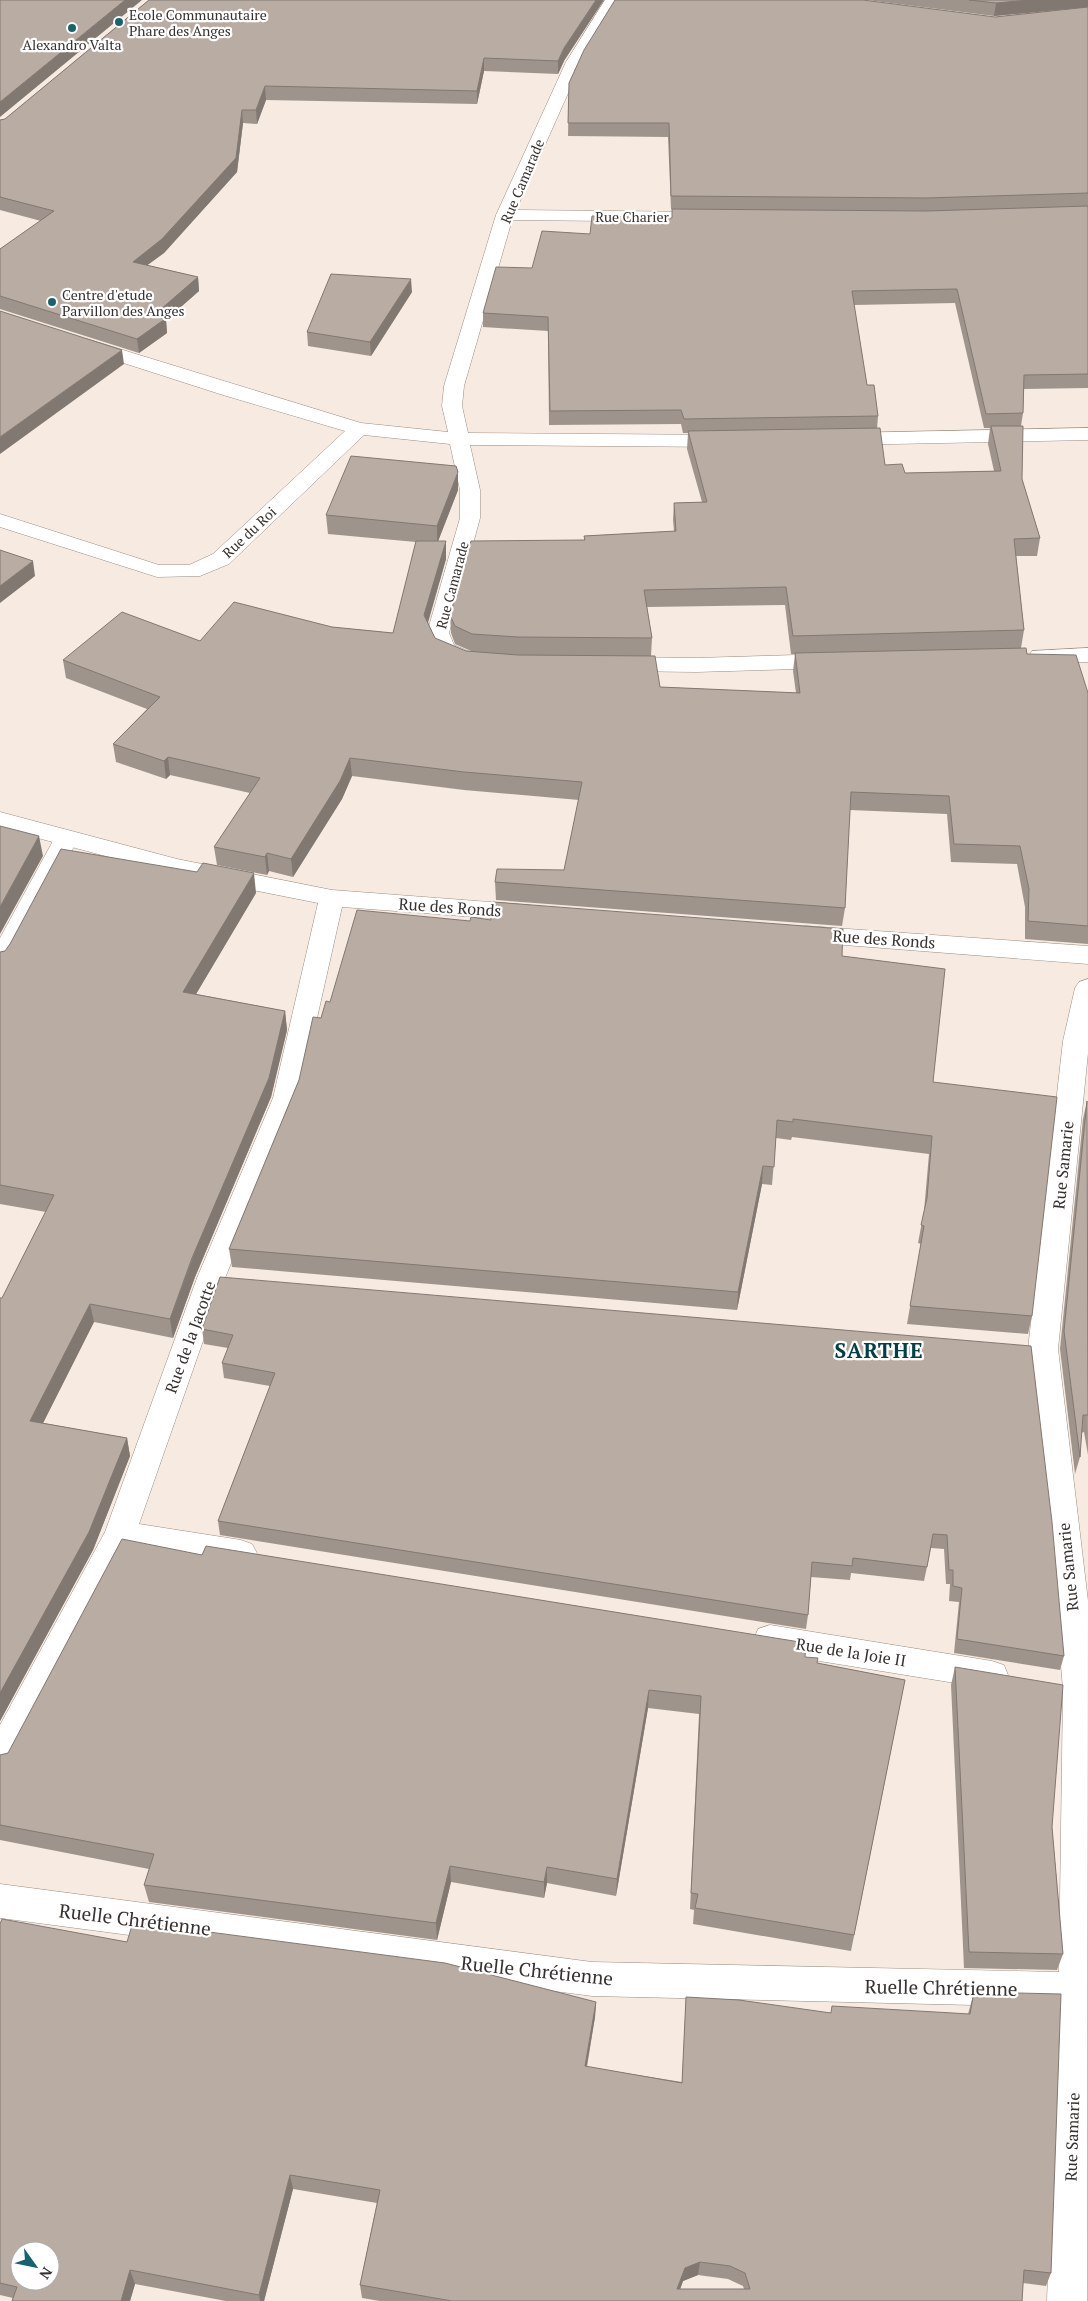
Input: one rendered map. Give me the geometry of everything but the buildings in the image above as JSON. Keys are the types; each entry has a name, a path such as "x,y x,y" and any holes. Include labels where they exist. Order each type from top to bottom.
{"street":[{"name":"Rue Camarade","path":"484,661 467,660 444,649 438,633 470,518 470,490 452,406 454,386 505,215 574,62 613,0"},
{"name":"Rue Charier","path":"505,215 724,217"},
{"path":"73,340 230,391 359,429 459,439 746,440"},
{"name":"Rue du Roi","path":"0,520 157,571 192,571 221,559 359,429"},
{"path":"824,439 1088,434"},
{"path":"1019,656 1088,655"},
{"path":"597,664 696,665 853,661"},
{"name":"Rue des Ronds","path":"0,820 177,867 332,898 551,914"},
{"path":"0,962 66,839"},
{"name":"Rue de la Jacotte","path":"0,1758 120,1534 211,1278 286,1098 332,898"},
{"name":"Rue des Ronds","path":"780,932 1088,955"},
{"name":"Rue Samarie","path":"1067,2301 1077,1990 1050,1684 1077,1535 1028,1348 1082,1042 1088,988"},
{"path":"211,1278 241,1281"},
{"path":"120,1534 266,1558"},
{"name":"Rue de la Joie II","path":"737,1633 1050,1684"},
{"name":"Ruelle Chrétienne","path":"0,1901 592,1979 1077,1990"}],"place":[{"name":"Ecole Communautaire Phare des Anges","path":"119,22"},
{"name":"Alexandro Valta","path":"72,28"},
{"name":"Centre d'etude Parvillon des Anges","path":"52,302"}],"district":[{"name":"SARTHE","path":"879,1350"}]}
